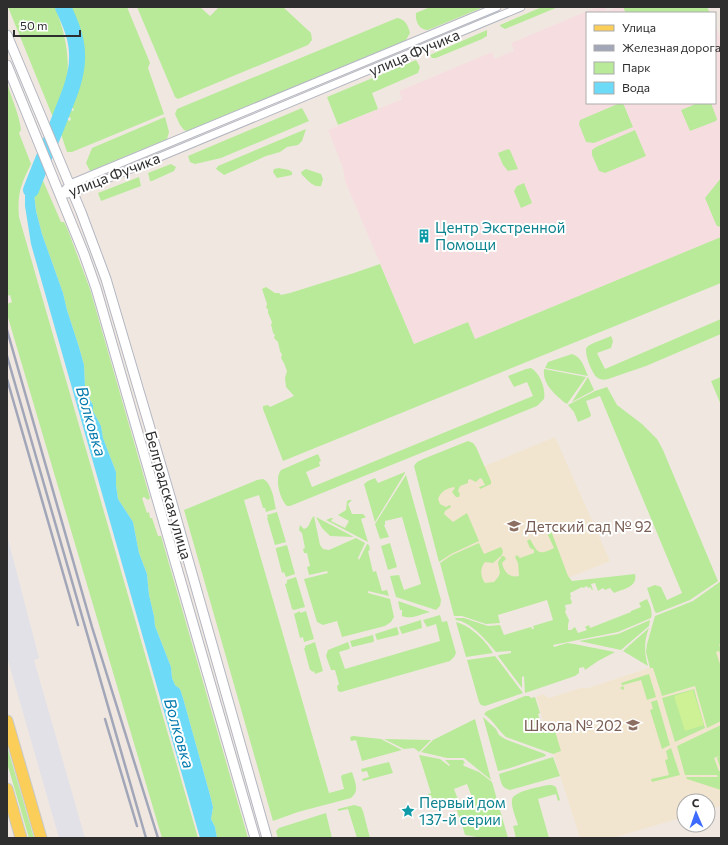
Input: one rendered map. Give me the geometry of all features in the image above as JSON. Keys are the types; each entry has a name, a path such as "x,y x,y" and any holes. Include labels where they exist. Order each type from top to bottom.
{"main road":[{"path":"7,721 41,838"},
{"path":"7,789 21,838"}],"street":[{"name":"улица Фучика","path":"60,195 497,7"},
{"name":"улица Фучика","path":"71,189 521,7"},
{"name":"Белградская улица","path":"7,35 71,189 98,258 116,312 267,838"},
{"name":"Белградская улица","path":"7,64 84,254 100,303 255,838"}],"shaded area":[{"path":"597,7 605,7 607,11 617,7 707,7 710,12 586,12 586,104 716,104 716,27 721,39 721,237 475,339 468,322 414,344 345,181 343,168 328,130 402,99 399,91 492,52 495,59 514,51 511,43"},
{"name":"Детский сад № 92","path":"555,437 610,561 560,581 451,589 424,491"},
{"path":"7,535 39,658 34,660 85,838 59,838 7,657"},
{"name":"Школа № 202","path":"721,584 721,806 716,807 716,793 676,793 676,819 612,838 580,838 536,697 543,694 549,698 581,688 588,688 652,667 693,602"}],"green space":[{"path":"8,7 55,7 62,27 68,58 68,68 64,92 54,120"},
{"path":"72,7 127,7 150,63 148,68 164,114 72,152 67,152 60,131 65,119 70,121 71,118 66,116 69,110 73,111 74,109 70,107 78,84 82,60"},
{"path":"137,7 200,7 210,16 219,7 283,7 311,33 312,40 308,45 178,99 175,97"},
{"path":"430,7 484,7 425,30 418,24 416,13"},
{"path":"542,7 558,7 505,29 500,26 500,25"},
{"path":"623,7 707,7 710,12 626,12"},
{"path":"397,18 404,21 408,27 410,33 406,40 187,131 180,125 175,114 177,109"},
{"path":"487,30 487,36 482,39 436,58 432,58 430,55"},
{"path":"416,60 420,67 418,73 372,93 378,109 338,125 327,97"},
{"path":"7,82 20,124 21,130 19,133 31,164 20,189 19,217 198,838 162,838 7,314 7,304 12,302 10,295 7,296"},
{"path":"618,104 623,104 633,127 594,143 586,142 579,124 580,120"},
{"path":"696,104 711,104 717,119 716,121 690,131 681,110"},
{"path":"302,108 309,121 221,158 195,164 190,162 188,156"},
{"path":"165,117 169,132 167,139 90,171 86,163 92,148"},
{"path":"306,129 302,141 298,145 287,147 280,152 266,156 224,175 216,169 218,166"},
{"path":"635,130 646,156 605,173 599,171 592,155 592,150"},
{"path":"508,149 510,150 518,169 508,171 503,165 498,153"},
{"path":"171,164 176,167 174,171 150,181 148,173"},
{"path":"279,168 289,170 292,172 292,175 277,178 273,172 274,169"},
{"path":"306,169 321,174 323,179 321,186 315,186 302,175 301,172"},
{"path":"41,176 61,222 64,222 67,228 90,289 150,498 148,500 144,497 142,498 147,513 149,512 150,518 152,518 158,536 161,536 248,838 217,838 215,827 211,819 213,807 183,698 180,689 175,685 172,678 171,667 155,626 149,595 147,574 139,553 133,522 118,499 116,472 103,438 101,426 93,411 89,391 85,386 84,365 79,347 63,293 42,234 36,211 34,193"},
{"path":"139,177 141,186 101,201 98,193"},
{"path":"721,178 721,227 717,226 705,198"},
{"path":"524,183 532,203 521,208 514,191 517,186"},
{"path":"721,237 721,283 283,461 263,406 268,405 270,407 294,396 286,387 285,378 287,371 281,358 282,355 278,342 274,338 275,335 271,325 272,322 268,309 266,308 267,304 262,289 266,287 281,295 380,264 414,344 468,322 475,339"},
{"path":"721,319 721,334 646,366 608,379 599,379 596,376 591,369 587,358 587,347 611,336 613,341 611,348 597,353 605,369"},
{"path":"572,354 578,357 588,376 545,368 548,362"},
{"path":"531,368 540,377 544,391 544,399 537,406 290,506 287,506 284,503 280,494 278,483 281,470 318,454 321,461 319,462 320,466 306,472 312,487 533,396 527,382 514,387 508,376"},
{"path":"544,369 586,377 567,404 547,385"},
{"path":"588,377 594,390 572,402"},
{"path":"721,377 721,405 711,381"},
{"path":"607,387 617,405 642,424 657,439 718,581 690,600 657,613 655,612 647,588 655,585 661,587 667,600 682,593 600,396 586,401 591,415 590,417 578,422 574,412 568,405 595,391"},
{"path":"468,441 473,443 476,447 491,484 480,489 479,487 485,485 482,479 480,478 476,482 470,479 468,480 468,483 460,486 458,491 460,494 459,497 456,497 452,492 455,488 454,487 444,491 438,499 440,504 446,507 450,505 451,507 445,511 444,514 453,522 467,513 479,541 451,554 439,562 414,466 417,462 423,459"},
{"path":"405,472 375,522 364,484 375,478 378,483"},
{"path":"406,475 441,600 440,606 436,610 396,597 390,576 399,575 404,590 421,584 402,517 385,521 384,525 389,537 380,539 375,524"},
{"path":"263,479 271,488 276,509 266,512 265,508 263,508 259,495 244,500 329,793 344,789 341,777 342,775 352,772 356,786 354,795 351,798 298,812 273,821 184,510 257,480"},
{"path":"352,500 348,504 352,514 363,514 366,517 361,519 368,542 326,520 333,518 331,521 345,528 349,521 338,515 346,510 347,501"},
{"path":"277,512 286,542 275,545 267,515"},
{"path":"314,516 320,545 323,549 329,550 356,538 365,543 358,558 359,560 367,544 369,545 370,550 368,551 373,572 376,571 382,591 387,590 389,596 368,591 368,593 390,599 394,617 391,622 385,626 342,637 337,621 323,625 317,622 304,579 328,573 327,571 309,575 307,567 310,566 307,553 304,553 303,549 305,548 302,533 299,530 300,525 304,529 308,527"},
{"path":"316,517 354,537 330,536 322,528"},
{"path":"550,528 568,576 572,581 635,574 632,585 626,589 614,593 610,588 605,590 603,588 598,591 595,583 591,584 593,590 587,586 570,593 572,602 571,604 565,605 565,612 569,620 568,630 575,627 578,633 587,630 585,627 589,625 590,628 641,607 639,603 647,599 651,608 652,616 651,618 618,632 553,645 554,647 567,643 615,652 585,670 584,667 579,668 579,673 575,676 525,693 524,676 522,677 522,688 498,656 511,653 511,651 496,652 483,637 467,624 456,620 455,618 464,618 488,626 500,625 504,635 531,627 534,629 533,626 553,620 547,600 498,615 500,623 486,624 462,616 454,616 440,563 452,555 479,543 484,554 501,547 503,551 502,555 493,563 485,562 483,564 481,575 485,583 494,582 499,576 500,572 498,562 502,556 506,559 502,563 506,572 512,576 519,576 518,563 515,557 517,555 520,558 534,553 534,550 530,548 527,541 530,539 539,552 545,552 554,548 548,535 548,530"},
{"path":"390,543 397,567 388,570 381,546"},
{"path":"287,545 295,574 286,577 284,572 282,573 276,548"},
{"path":"296,577 305,607 294,610 292,609 285,584 287,583 287,580"},
{"path":"721,581 721,643 719,645 721,648 721,656 719,651 716,652 721,667 721,721 707,728 695,686 662,696 653,668 650,668 646,652 655,616 693,601"},
{"path":"398,601 430,612 412,617 402,616 402,610 400,610"},
{"path":"300,611 300,613 306,611 314,639 304,642 303,637 300,638 294,614"},
{"path":"440,615 442,622 447,621 456,653 450,661 341,692 338,691 337,686 339,684 335,670 331,670 326,656 328,650 348,642 350,648 339,652 345,669 440,641 436,624 427,627 423,620"},
{"path":"421,620 422,628 402,634 399,627"},
{"path":"650,620 649,626 621,650 579,641 618,634"},
{"path":"456,622 478,634 493,653 466,657"},
{"path":"397,627 398,635 377,640 375,634"},
{"path":"649,628 645,647 648,666 623,651"},
{"path":"373,635 373,642 352,647 350,641"},
{"path":"315,642 323,671 315,674 314,671 312,672 310,670 304,648 305,646"},
{"path":"495,656 523,693 485,706 481,705 479,702 467,660"},
{"path":"649,674 656,697 647,700 641,680 623,685 624,689 623,690 620,688 623,686 621,683"},
{"path":"694,689 705,728 675,742 662,698"},
{"path":"693,690 704,725 685,731 674,696"},
{"path":"525,696 529,696 531,698 535,697 540,713 538,714 541,724 552,721 561,751 553,754 506,737 484,714 487,711"},
{"path":"657,700 670,745 662,749 650,710 653,709 651,702"},
{"path":"483,717 496,729 499,735 505,739 545,754 546,756 498,771"},
{"path":"475,719 491,780 464,758 447,758 421,752 433,740"},
{"path":"721,725 721,770 717,758 719,756 714,758 719,771 721,771 721,790 687,779 686,777 718,777 717,775 685,775 677,746"},
{"path":"350,737 381,739 402,750 362,761 356,740 351,741"},
{"path":"384,739 431,740 419,752 414,748 404,749"},
{"path":"7,746 34,838 29,838 7,763"},
{"path":"671,748 680,775 652,782 651,779 669,775 665,760 668,759 666,751"},
{"path":"419,755 440,759 449,766 450,765 445,760 463,760 465,763 463,764 464,766 479,772 492,782 508,838 483,838 465,835 461,821 453,823 460,820 455,804 443,807 437,806 431,795 429,796 428,794 431,793","holes":["467,784 472,797 459,802 454,789"]},
{"path":"553,757 560,776 510,790 505,788 502,784 499,774"},
{"path":"389,762 393,773 363,781 362,779 369,777 367,771 362,772 361,769"},
{"path":"548,785 556,787 560,800 558,801 556,794 538,799 549,838 516,838 513,826 518,825 512,806 512,800 517,794"},
{"path":"354,805 361,807 363,811 370,838 357,838 348,809 338,811 338,809"},
{"path":"326,813 332,838 278,838 276,831 279,828"}],"water":[{"name":"Волковка","path":"36,166 38,167 41,176 34,193 36,211 42,234 63,293 79,347 84,365 85,386 89,391 93,411 101,426 103,438 116,472 118,499 133,522 139,553 147,574 149,595 155,626 171,667 172,678 175,685 180,689 183,698 213,807 211,819 215,827 217,838 200,838 31,244 25,206 25,196"}],"waterway":[{"name":"Волковка","path":"31,190 68,97 76,68 76,42 71,24 63,7"}],"railway":[{"path":"7,330 92,627 158,838"},
{"path":"7,356 146,838"},
{"path":"7,379 78,625"},
{"path":"105,719 137,826"}],"place":[{"name":"Центр Экстренной Помощи","path":"424,236"},
{"name":"Детский сад № 92","path":"514,526"},
{"name":"Школа № 202","path":"633,725"},
{"name":"Первый дом 137-й серии","path":"408,811"}]}
